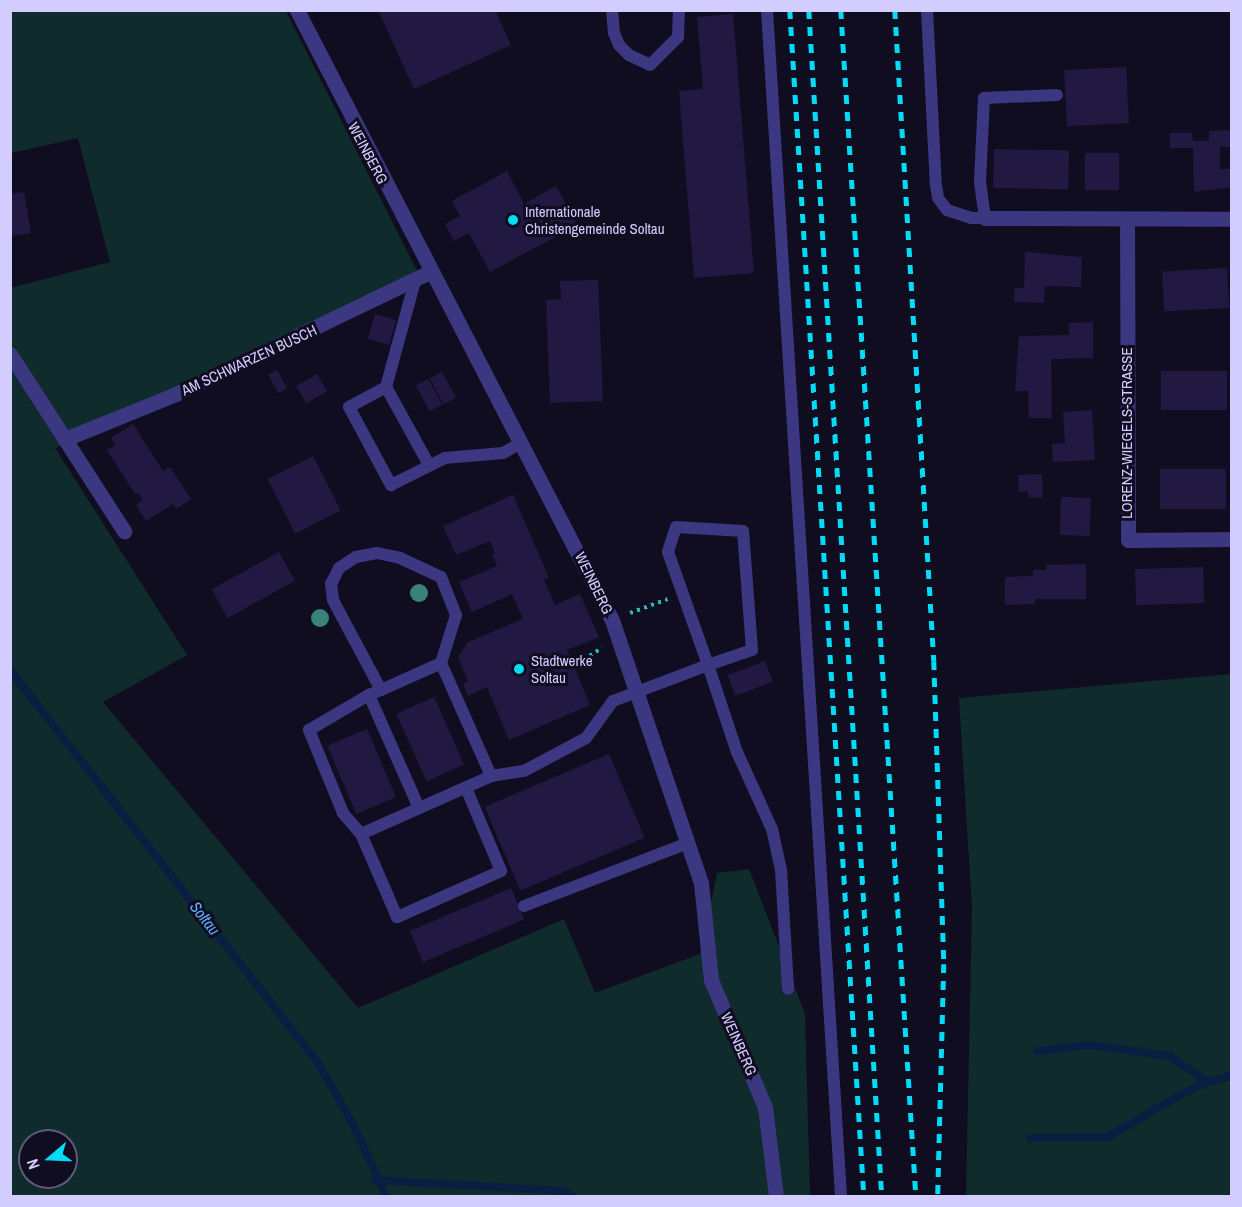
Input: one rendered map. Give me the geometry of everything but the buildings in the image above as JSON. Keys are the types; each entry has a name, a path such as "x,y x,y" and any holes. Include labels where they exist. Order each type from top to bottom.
{"street":[{"name":"WEINBERG","path":"297,10 430,272 597,585 620,642 701,883 711,980 765,1107 776,1197"},
{"path":"985,218 1127,221 1232,219"},
{"name":"LORENZ-WIEGELS-STRASSE","path":"1127,221 1128,540 1232,539"},
{"name":"AM SCHWARZEN BUSCH","path":"65,439 176,394 430,272"},
{"path":"10,354 124,531"}],"lane":[{"path":"612,10 614,33 620,45 629,56 650,65 678,37 679,10"},
{"path":"766,10 841,1197"},
{"path":"927,10 938,198 947,210 971,218 985,218 980,182 984,98 1057,95"},
{"path":"415,281 386,387 429,465"},
{"path":"386,387 349,407 391,485 445,458 503,453 521,443"},
{"path":"361,834 491,776 524,771 586,738 613,701 708,665 752,650 743,531 676,527 668,552 708,665 737,752 772,829 786,912 788,989"},
{"path":"419,808 375,693 333,600 331,584 339,568 356,557 377,553 400,558 441,577 456,615 441,663 491,776"},
{"path":"441,663 375,693 309,730 343,813 361,834 397,916 501,871 466,788"},
{"path":"524,906 688,843"}],"path":[{"path":"629,614 650,606"},
{"path":"577,664 620,642"}],"green space":[{"path":"11,11 286,11 419,275 177,401 55,448 187,655 103,702 358,1008 564,919 595,993 700,954 717,873 749,869 805,1014 810,1196 11,1196 10,288 110,262 78,138 11,153"},
{"path":"1231,674 1231,1196 966,1196 972,908 959,698"}],"waterway":[{"name":"Soltau","path":"10,670 317,1061 353,1124 386,1196"},
{"path":"1037,1051 1090,1045 1169,1056 1208,1082"},
{"path":"1030,1138 1107,1137 1197,1086 1232,1075"},
{"path":"375,1180 563,1191 572,1196"}],"railway":[{"path":"790,10 864,1196"},
{"path":"809,10 882,1196"},
{"path":"841,10 916,1196"},
{"path":"895,10 934,661 944,964 938,1196"}],"place":[{"name":"Internationale Christengemeinde Soltau","path":"513,220"},
{"name":"Stadtwerke Soltau","path":"519,669"}]}
